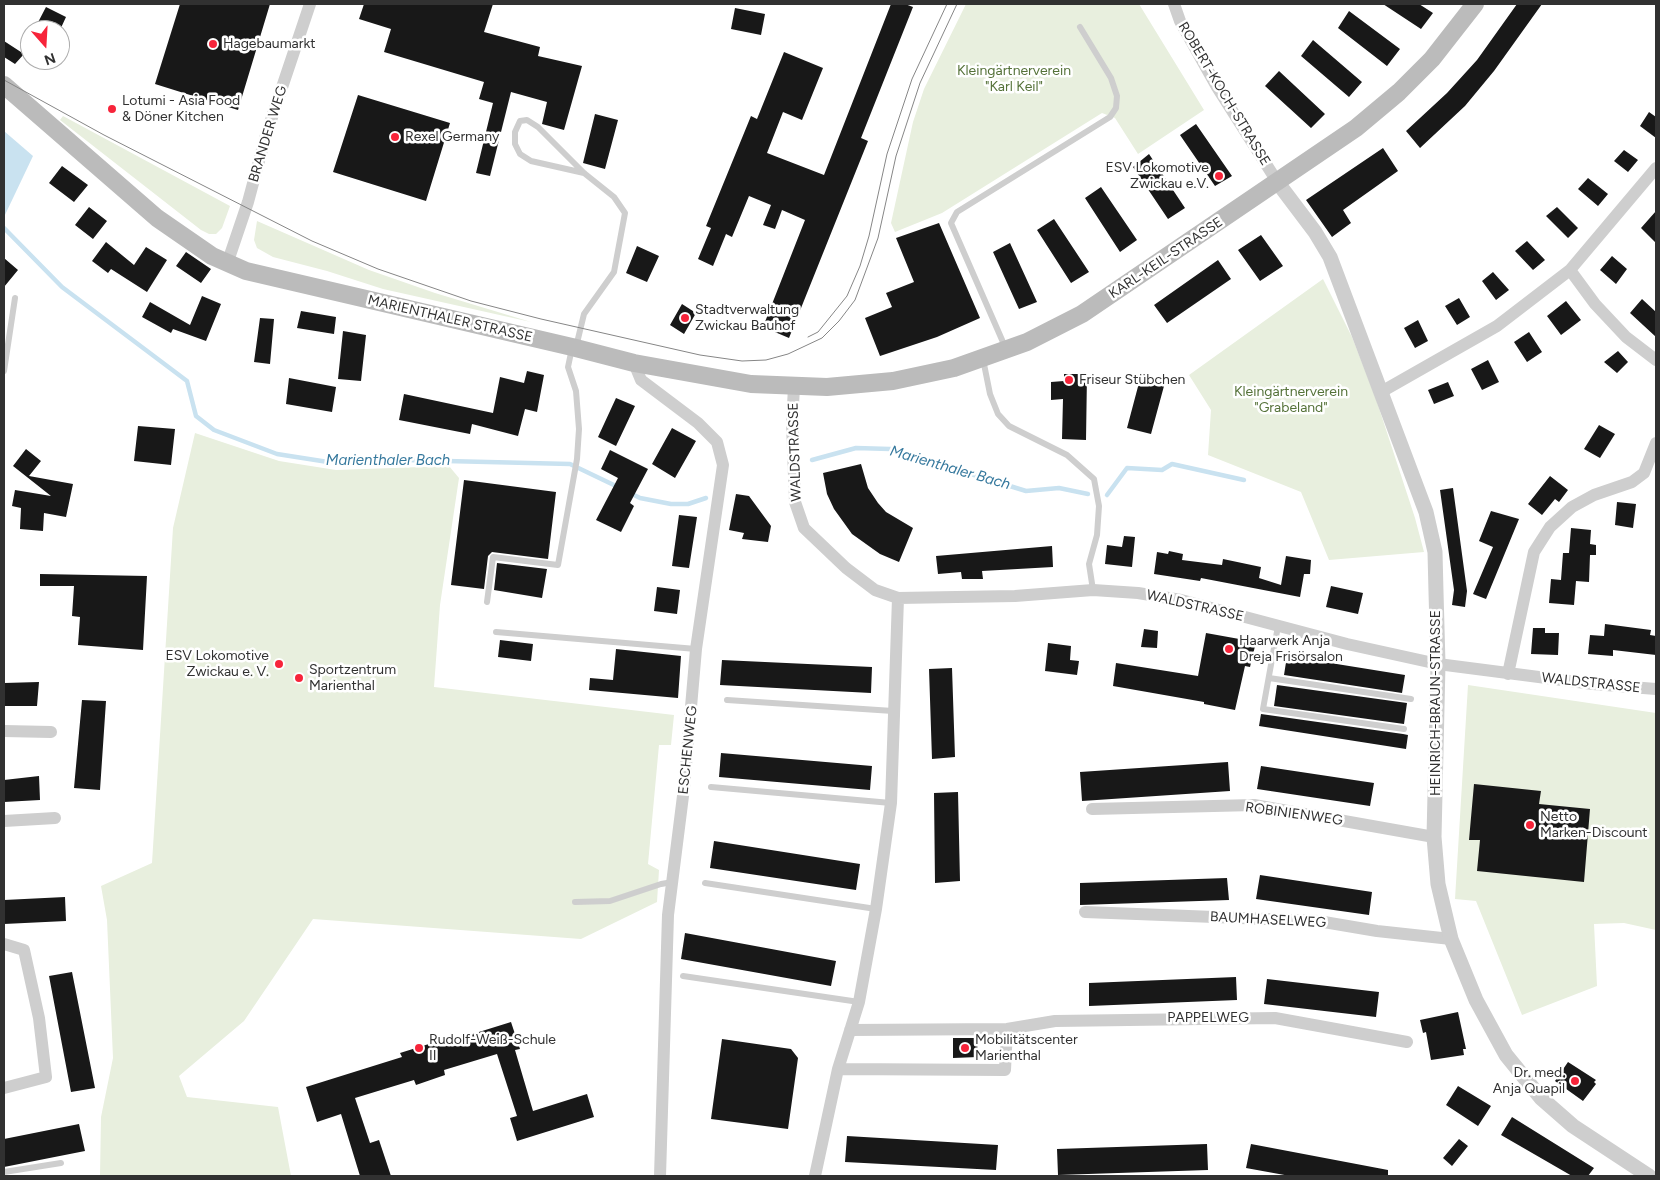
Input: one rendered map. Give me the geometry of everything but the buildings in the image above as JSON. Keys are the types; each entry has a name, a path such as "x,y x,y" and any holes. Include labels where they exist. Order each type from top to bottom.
{"main road":[{"name":"KARL-KEIL-STRASSE","path":"794,387 893,381 954,368 983,360 1055,329 1082,314 1278,183 1356,128 1399,92 1439,51 1475,4"},
{"name":"MARIENTHALER STRASSE","path":"4,84 128,195"},
{"name":"MARIENTHALER STRASSE","path":"4,99 64,152 128,195 173,229 227,264 265,277 634,363 751,384 794,387"}],"street":[{"name":"BRANDER WEG","path":"227,264 248,202 266,135 310,4"},
{"name":"ROBERT-KOCH-STRASSE","path":"1174,4 1180,21 1217,87 1278,183"},
{"path":"1381,392 1497,326 1570,270 1656,168"},
{"name":"HEINRICH-BRAUN-STRASSE","path":"1278,183 1330,257 1426,512 1435,552 1438,664 1434,837 1438,884 1451,938 1476,1000 1506,1055 1541,1098 1573,1126 1649,1176"},
{"path":"1570,270 1595,304 1626,337 1656,360"},
{"name":"ESCHENWEG","path":"634,363 641,380 698,423 717,442 723,465 696,649 694,695 668,915 660,1176"},
{"name":"WALDSTRASSE","path":"794,387 792,424 795,502 804,528 846,568 875,590 898,598 1015,596 1093,590 1138,594 1182,600 1278,626 1438,664 1593,684 1656,689"},
{"path":"1508,674 1534,552 1550,527 1572,507 1594,495 1632,482 1644,473 1656,443"},
{"path":"815,1176 838,1069 859,1002 876,909 891,803 898,598"},
{"path":"4,731 51,732"},
{"name":"ROBINIENWEG","path":"1092,809 1254,805 1434,837"},
{"path":"4,821 55,818"},
{"name":"BAUMHASELWEG","path":"1085,912 1318,920 1377,932 1451,938"},
{"path":"4,944 24,950 39,1018 46,1077 4,1088"},
{"name":"PAPPELWEG","path":"850,1030 1007,1030 1054,1021 1275,1018 1407,1042"},
{"path":"838,1069 1005,1070 1007,1030"}],"lane":[{"path":"1006,350 951,223 957,212 1110,117 1116,108 1117,96 1111,78 1080,27"},
{"path":"487,602 493,557 558,565 576,473 579,429 576,391 568,367 584,314 614,272 626,213 614,197 584,173 538,127 528,120 520,121 515,132 515,144 520,154 530,161 584,173"},
{"path":"4,371 15,298"},
{"path":"983,360 990,394 998,414 1009,426 1066,455 1094,479 1099,506 1097,535 1089,564 1093,590"},
{"path":"1278,626 1263,709 1404,729"},
{"path":"496,632 696,649"},
{"path":"1269,678 1411,699"},
{"path":"727,700 893,711"},
{"name":"ESCHENWEG","path":"711,788 891,803"},
{"path":"575,902 610,901 661,884 673,882"},
{"path":"705,883 876,909"},
{"path":"683,976 859,1002"},
{"path":"4,1172 61,1163"}],"green space":[{"name":"Kleingärtnerverein \"Karl Keil\"","path":"966,4 1139,4 1204,110 1138,154 1115,118 1102,113 942,213 895,232 891,223 913,122 924,89"},
{"path":"63,116 230,206 222,228 216,234 209,234 201,230 60,120"},
{"path":"257,221 369,270 435,293 531,322 383,289 327,271 273,257 257,248 254,240"},
{"name":"Kleingärtnerverein \"Grabeland\"","path":"1323,279 1352,337 1375,396 1415,518 1424,552 1329,560 1301,492 1208,455 1211,410 1189,375"},
{"name":"Sportzentrum Marienthal","path":"195,433 279,461 336,470 449,466 459,478 440,605 434,687 674,715 671,745 659,745 648,864 659,870 657,902 581,939 313,919 244,1021 179,1076 187,1097 278,1107 291,1176 100,1176 101,1117 113,1058 107,920 101,886 152,863 173,528"},
{"path":"1468,685 1656,713 1656,930 1624,923 1594,924 1597,986 1522,1015 1476,901 1455,899"}],"water":[{"path":"4,131 33,156 4,217"}],"waterway":[{"name":"Marienthaler Bach","path":"4,228 62,287 187,381 196,416 214,430 277,454 328,462 364,459 570,464 618,487"},
{"name":"Marienthaler Bach","path":"812,460 856,448 890,449 1026,491 1059,488 1088,494"},
{"name":"Marienthaler Bach","path":"1107,495 1127,468 1162,470 1172,464 1244,480"},
{"name":"Marienthaler Bach","path":"630,493 640,498 671,504 688,504 706,498"}],"tram line":[{"path":"808,337 818,332 847,296 860,266 869,236 887,154 912,79 947,4"},
{"path":"4,80 104,135 312,241 378,269 471,301 541,319 700,355 742,361 766,360 788,354 822,338 839,321 855,300 878,238 896,156 920,83 957,4"}],"place":[{"name":"Hagebaumarkt","path":"213,44"},
{"name":"Lotumi - Asia Food & Döner Kitchen","path":"112,109"},
{"name":"Rexel Germany","path":"395,137"},
{"name":"ESV Lokomotive Zwickau e.V.","path":"1219,176"},
{"name":"Stadtverwaltung Zwickau Bauhof","path":"685,318"},
{"name":"Friseur Stübchen","path":"1069,380"},
{"name":"Haarwerk Anja Dreja Frisörsalon","path":"1229,649"},
{"name":"ESV Lokomotive Zwickau e. V.","path":"279,664"},
{"name":"Sportzentrum Marienthal","path":"299,678"},
{"name":"Netto Marken-Discount","path":"1530,825"},
{"name":"Rudolf-Weiß-Schule II","path":"419,1048"},
{"name":"Mobilitätscenter Marienthal","path":"965,1048"},
{"name":"Dr. med. Anja Quapil","path":"1575,1081"}]}
